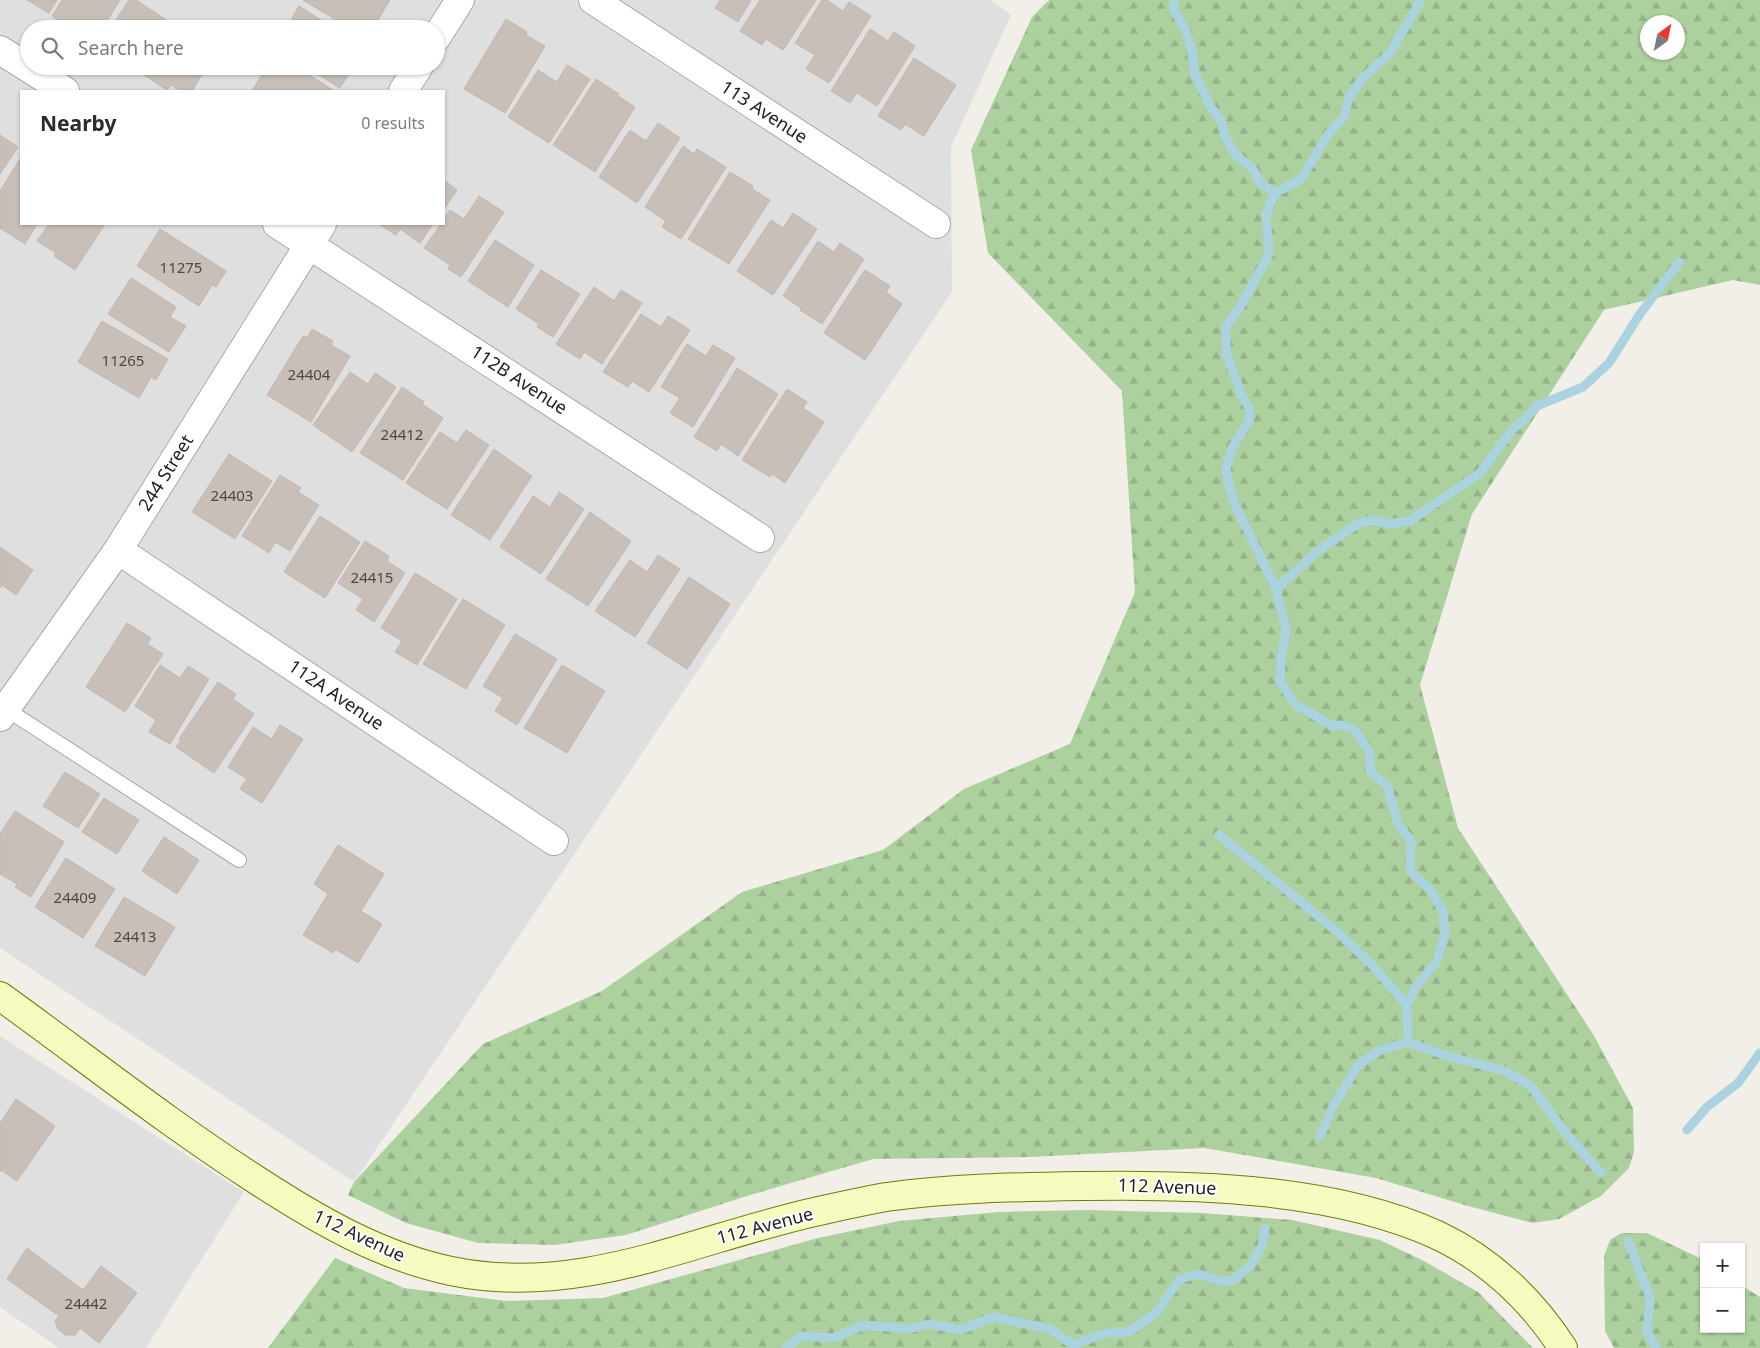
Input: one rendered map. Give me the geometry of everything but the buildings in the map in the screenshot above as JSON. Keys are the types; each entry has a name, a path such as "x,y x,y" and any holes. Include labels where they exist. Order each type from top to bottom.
{"main road":[{"name":"112 Avenue","path":"0,996 215,1154 290,1202 373,1247 410,1260 451,1271 493,1277 541,1278 586,1273 622,1266 814,1212 885,1198 948,1191 1153,1184 1250,1191 1320,1200 1364,1209 1436,1235 1474,1256 1496,1271 1535,1309 1563,1348"}],"street":[{"path":"445,24 460,0"},
{"name":"113 Avenue","path":"593,0 936,224"},
{"path":"0,50 20,63"},
{"path":"40,75 63,90"},
{"path":"404,90 413,75"},
{"name":"112B Avenue","path":"281,225 315,234 760,538"},
{"name":"244 Street","path":"2,710 118,550 315,234"},
{"name":"112A Avenue","path":"118,550 554,841"}],"lane":[{"path":"2,710 239,860"}],"shaded area":[{"path":"0,0 991,0 1011,15 951,147 952,292 354,1182 0,948"},
{"path":"0,1036 244,1192 146,1348 59,1348 0,1307"}],"green space":[{"path":"1049,0 1760,0 1760,285 1733,280 1604,310 1472,514 1420,685 1458,828 1593,1034 1633,1108 1634,1152 1629,1168 1601,1196 1559,1219 1533,1223 1468,1206 1376,1178 1204,1148 1030,1157 873,1159 750,1195 626,1235 554,1245 478,1243 406,1223 348,1195 354,1182 483,1044 602,991 742,892 883,850 964,789 1070,744 1135,592 1122,391 988,253 971,150 1032,17"},
{"path":"1087,1210 1203,1213 1292,1220 1380,1240 1424,1261 1478,1292 1533,1348 268,1348 335,1258 404,1288 506,1301 603,1298 818,1238 899,1221 998,1212"},
{"path":"1621,1233 1647,1233 1700,1258 1700,1333 1745,1333 1745,1288 1760,1297 1760,1348 1614,1348 1605,1331 1604,1256 1610,1240"}],"waterway":[{"path":"1175,0 1173,8 1186,31 1191,47 1195,74 1210,106 1221,121 1225,136 1236,155 1253,169 1260,183 1275,193"},
{"path":"1408,1042 1407,1005 1415,988 1437,961 1445,933 1443,911 1429,888 1410,871 1411,841 1398,824 1387,786 1370,771 1370,753 1356,731 1343,725 1333,726 1296,705 1280,682 1286,629 1276,589 1232,498 1226,469 1233,446 1249,421 1250,409 1242,396 1226,353 1226,327 1243,302 1269,254 1266,214 1275,193 1301,179 1329,133 1344,117 1349,97 1363,78 1390,53 1421,0"},
{"path":"1276,589 1319,550 1359,523 1372,520 1389,524 1410,521 1480,473 1512,430 1537,406 1583,387 1609,363 1640,314 1679,262"},
{"path":"1219,835 1335,930 1370,963 1407,1005"},
{"path":"1320,1136 1334,1105 1358,1065 1379,1051 1408,1042 1447,1056 1505,1071 1531,1086 1564,1131 1601,1173"},
{"path":"1687,1130 1707,1107 1738,1083 1760,1053"},
{"path":"786,1348 802,1336 833,1338 864,1325 909,1329 929,1324 961,1330 993,1317 1050,1329 1073,1345 1106,1333 1129,1332 1157,1312 1180,1279 1198,1274 1221,1281 1232,1281 1250,1266 1262,1246 1265,1229"},
{"path":"1628,1241 1650,1297 1647,1331 1656,1348"}]}
